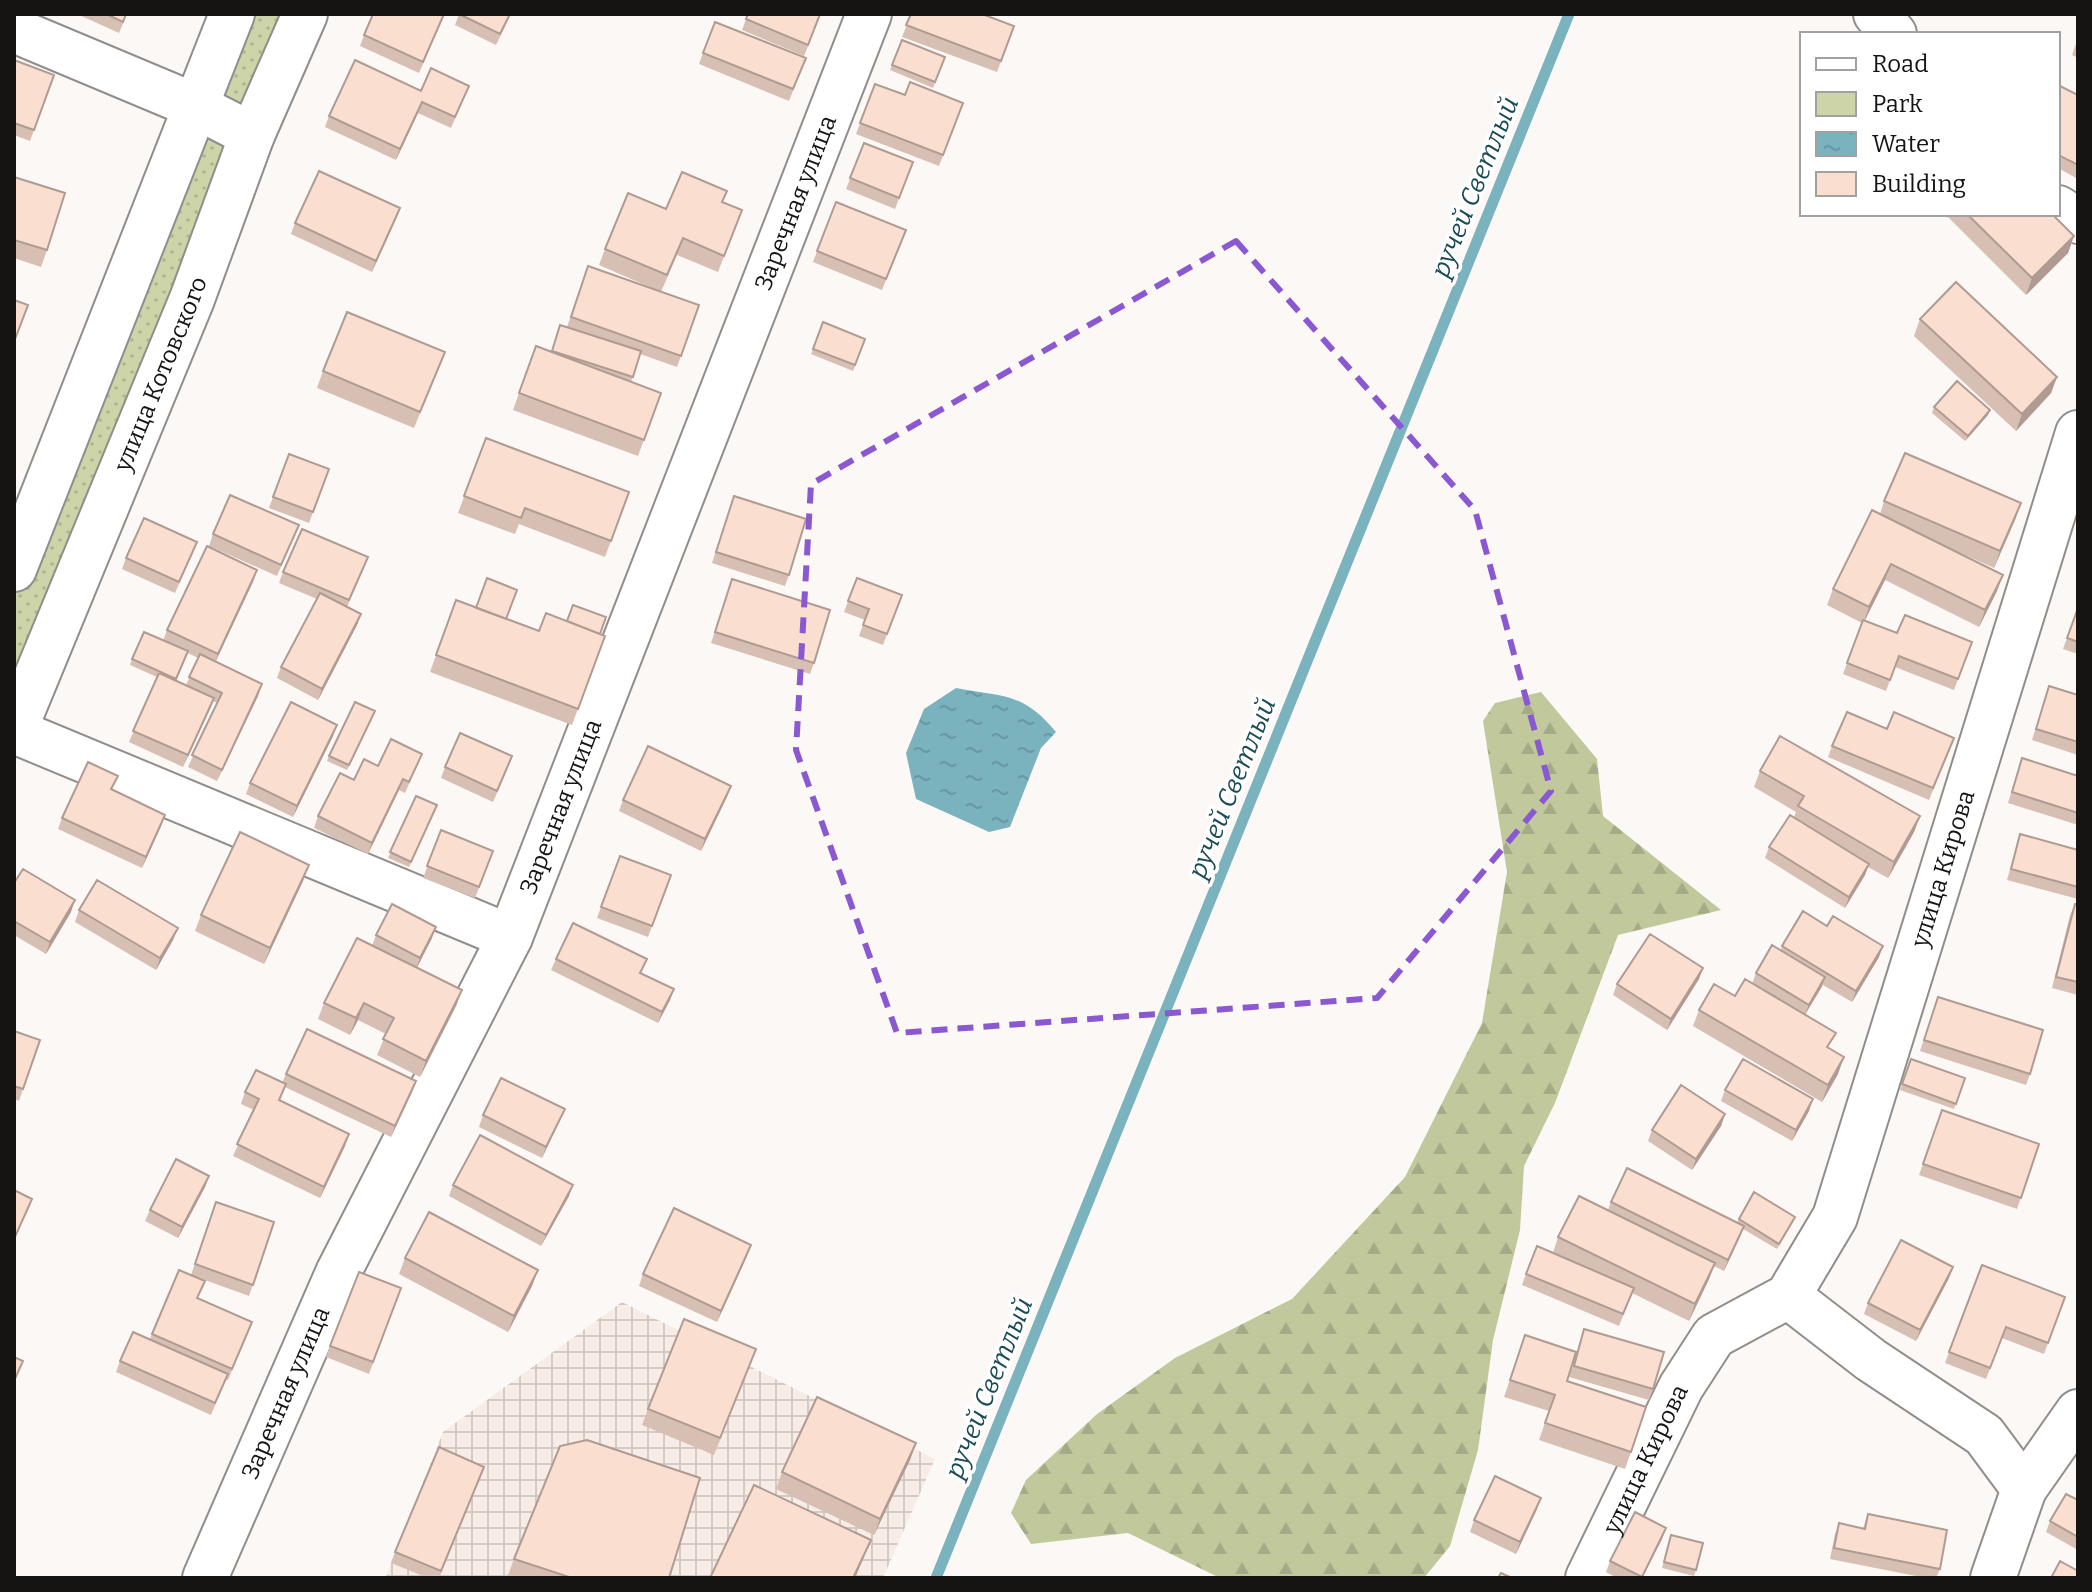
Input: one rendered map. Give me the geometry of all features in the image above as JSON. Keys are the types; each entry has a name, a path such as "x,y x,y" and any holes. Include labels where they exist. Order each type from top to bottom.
{"street":[{"path":"14,569 193,105 232,14"},
{"name":"улица Котовского","path":"14,731 192,299 252,135 305,14"},
{"name":"Заречная улица","path":"205,1578 338,1273 510,937 869,14"},
{"path":"1876,14 1892,32"},
{"path":"14,30 193,105 252,135"},
{"path":"2060,209 2078,221"},
{"name":"улица Кирова","path":"1588,1578 1681,1387 1714,1336 1788,1296 1835,1217 2078,433"},
{"path":"14,731 510,937"},
{"path":"1788,1296 1871,1360 1984,1435 2024,1489"},
{"path":"1993,1578 2024,1489 2078,1412"}],"highlighted area":[{"path":"1236,241 1475,510 1551,791 1377,998 897,1033 796,750 811,484"}],"shaded area":[{"path":"622,1302 935,1459 883,1578 385,1578 443,1432"}],"green space":[{"path":"232,14 305,14 14,731 14,559"},
{"path":"1541,692 1597,759 1603,816 1721,910 1618,935 1555,1103 1524,1166 1520,1230 1493,1340 1478,1450 1450,1546 1424,1578 1220,1578 1128,1533 1031,1544 1011,1513 1026,1480 1097,1414 1175,1358 1292,1299 1405,1177 1482,1023 1507,872 1483,721 1495,703"}],"water":[{"path":"956,688 1011,698 1033,710 1056,732 1041,748 1010,827 989,832 916,799 906,753 924,709"}],"building":[{"path":"106,14 126,14 123,22"},
{"path":"373,14 444,14 423,62 364,35"},
{"path":"459,14 510,14 500,34"},
{"path":"748,14 820,14 808,45 746,19"},
{"path":"911,14 982,14 1014,26 1001,61 906,25"},
{"path":"715,22 806,58 793,89 703,53"},
{"path":"902,40 945,57 935,82 892,65"},
{"path":"14,60 54,75 34,130 14,123"},
{"path":"355,60 421,91 431,68 469,86 455,117 422,102 400,149 329,116"},
{"path":"910,82 963,103 943,155 860,123 875,84 905,95"},
{"path":"2060,86 2078,95 2078,165 2060,156"},
{"path":"864,143 913,162 899,198 850,178"},
{"path":"319,171 400,208 376,261 295,223"},
{"path":"682,172 727,191 722,202 742,210 724,256 683,238 667,275 605,249 628,193 666,209"},
{"path":"14,177 65,193 47,250 14,240"},
{"path":"836,202 906,230 886,279 817,251"},
{"path":"1969,216 2054,216 2074,236 2032,278"},
{"path":"588,266 699,305 681,356 571,317"},
{"path":"1956,282 2057,377 2022,414 1920,319"},
{"path":"14,300 28,305 14,342"},
{"path":"347,312 445,352 420,412 323,371"},
{"path":"823,322 865,339 855,365 813,349"},
{"path":"560,325 641,351 633,377 552,351"},
{"path":"536,346 661,393 644,440 519,393"},
{"path":"1957,381 1990,410 1968,436 1934,407"},
{"path":"486,438 629,492 611,541 525,508 521,518 464,496"},
{"path":"1905,453 2021,503 2000,551 1884,501"},
{"path":"289,454 329,469 313,512 273,497"},
{"path":"230,495 299,525 281,565 213,534"},
{"path":"734,496 806,519 789,575 716,552"},
{"path":"1872,510 2003,575 1985,610 1891,564 1869,607 1833,589"},
{"path":"144,518 197,542 179,582 126,558"},
{"path":"302,529 368,557 349,600 283,572"},
{"path":"207,546 257,570 218,654 167,630"},
{"path":"487,578 517,590 506,619 476,608"},
{"path":"857,578 902,595 887,634 863,625 869,609 848,601"},
{"path":"732,579 830,610 814,663 715,632"},
{"path":"320,593 361,614 322,689 281,667"},
{"path":"456,600 539,631 546,613 605,636 578,709 436,655"},
{"path":"573,605 606,617 600,634 567,621"},
{"path":"2078,608 2078,642 2067,638"},
{"path":"1905,615 1972,642 1958,679 1899,656 1890,680 1847,663 1863,620 1897,633"},
{"path":"144,632 188,651 176,679 132,659"},
{"path":"200,654 262,684 222,770 192,755 222,693 189,677"},
{"path":"159,673 214,698 188,755 133,731"},
{"path":"2049,686 2078,695 2078,742 2036,729"},
{"path":"291,702 337,725 297,806 250,783"},
{"path":"355,702 375,711 349,765 329,756"},
{"path":"1847,712 1887,729 1894,712 1954,738 1933,788 1832,746"},
{"path":"460,733 512,756 497,791 445,767"},
{"path":"1780,736 1920,816 1894,862 1798,806 1804,796 1760,771"},
{"path":"391,739 422,754 409,782 403,779 372,843 318,816 340,773 354,780 364,759 378,766"},
{"path":"648,746 731,786 705,839 623,800"},
{"path":"2022,758 2078,776 2078,813 2012,792"},
{"path":"88,762 118,776 111,789 165,815 146,857 62,818"},
{"path":"416,796 437,805 411,862 390,852"},
{"path":"1790,815 1869,864 1849,897 1769,847"},
{"path":"441,830 493,851 479,887 427,866"},
{"path":"240,832 309,865 270,948 201,915"},
{"path":"2020,834 2078,850 2078,887 2011,869"},
{"path":"620,856 671,875 652,926 601,907"},
{"path":"23,869 75,900 50,942 14,921 14,883"},
{"path":"97,880 178,928 160,958 79,910"},
{"path":"392,904 436,927 420,958 376,935"},
{"path":"2075,904 2078,905 2078,982 2056,977"},
{"path":"1803,911 1827,926 1833,916 1883,946 1856,991 1782,946"},
{"path":"573,923 647,959 640,973 674,989 662,1012 556,959"},
{"path":"1650,934 1703,968 1671,1019 1617,984"},
{"path":"357,938 462,990 426,1061 383,1039 394,1018 364,1003 356,1018 324,1003"},
{"path":"1772,945 1825,977 1809,1005 1756,973"},
{"path":"1745,979 1836,1033 1827,1047 1844,1057 1828,1085 1699,1010 1714,984 1735,996"},
{"path":"1938,997 2043,1030 2030,1074 1924,1040"},
{"path":"307,1029 416,1081 395,1126 286,1074"},
{"path":"14,1031 40,1040 23,1089 14,1086"},
{"path":"1743,1059 1813,1099 1796,1130 1725,1090"},
{"path":"1911,1059 1965,1078 1956,1104 1902,1084"},
{"path":"256,1070 286,1084 279,1100 349,1134 324,1187 237,1144 259,1099 245,1092"},
{"path":"501,1078 565,1109 546,1147 483,1115"},
{"path":"1681,1085 1725,1114 1696,1159 1652,1130"},
{"path":"1942,1110 2039,1144 2021,1198 1923,1164"},
{"path":"480,1135 573,1185 546,1235 453,1185"},
{"path":"176,1159 209,1176 182,1227 150,1210"},
{"path":"1627,1168 1744,1226 1728,1260 1611,1202"},
{"path":"14,1190 32,1199 14,1239"},
{"path":"1754,1192 1795,1217 1779,1244 1739,1219"},
{"path":"1579,1196 1715,1263 1695,1304 1558,1237"},
{"path":"216,1202 274,1222 253,1285 195,1264"},
{"path":"674,1208 751,1245 721,1311 643,1274"},
{"path":"429,1212 538,1270 514,1316 405,1258"},
{"path":"1901,1240 1953,1267 1920,1330 1868,1303"},
{"path":"1537,1246 1634,1288 1623,1314 1526,1274"},
{"path":"1982,1265 2065,1297 2048,1343 2006,1327 1990,1368 1949,1352"},
{"path":"179,1270 205,1281 197,1298 252,1322 232,1369 152,1334"},
{"path":"359,1272 401,1288 373,1362 330,1346"},
{"path":"684,1319 756,1349 720,1438 648,1409"},
{"path":"1584,1329 1664,1352 1653,1389 1574,1366"},
{"path":"133,1332 228,1374 215,1403 120,1361"},
{"path":"1525,1335 1576,1352 1567,1381 1646,1407 1631,1452 1545,1423 1555,1395 1510,1380"},
{"path":"14,1357 23,1361 14,1381"},
{"path":"817,1397 916,1443 880,1519 782,1472"},
{"path":"587,1440 700,1478 669,1578 572,1578 514,1559 560,1446"},
{"path":"439,1447 484,1467 441,1571 395,1552"},
{"path":"1495,1476 1541,1498 1520,1542 1474,1520"},
{"path":"754,1485 871,1540 853,1578 710,1578"},
{"path":"2066,1494 2078,1500 2078,1537 2050,1521"},
{"path":"1635,1512 1666,1528 1642,1577 1610,1561"},
{"path":"1868,1514 1947,1530 1940,1569 1834,1548 1839,1523 1865,1529"},
{"path":"1671,1535 1703,1543 1696,1570 1664,1562"},
{"path":"2060,1561 2078,1571 2078,1578 2051,1578"}],"waterway":[{"name":"ручей Светлый","path":"936,1578 1569,14"}]}
